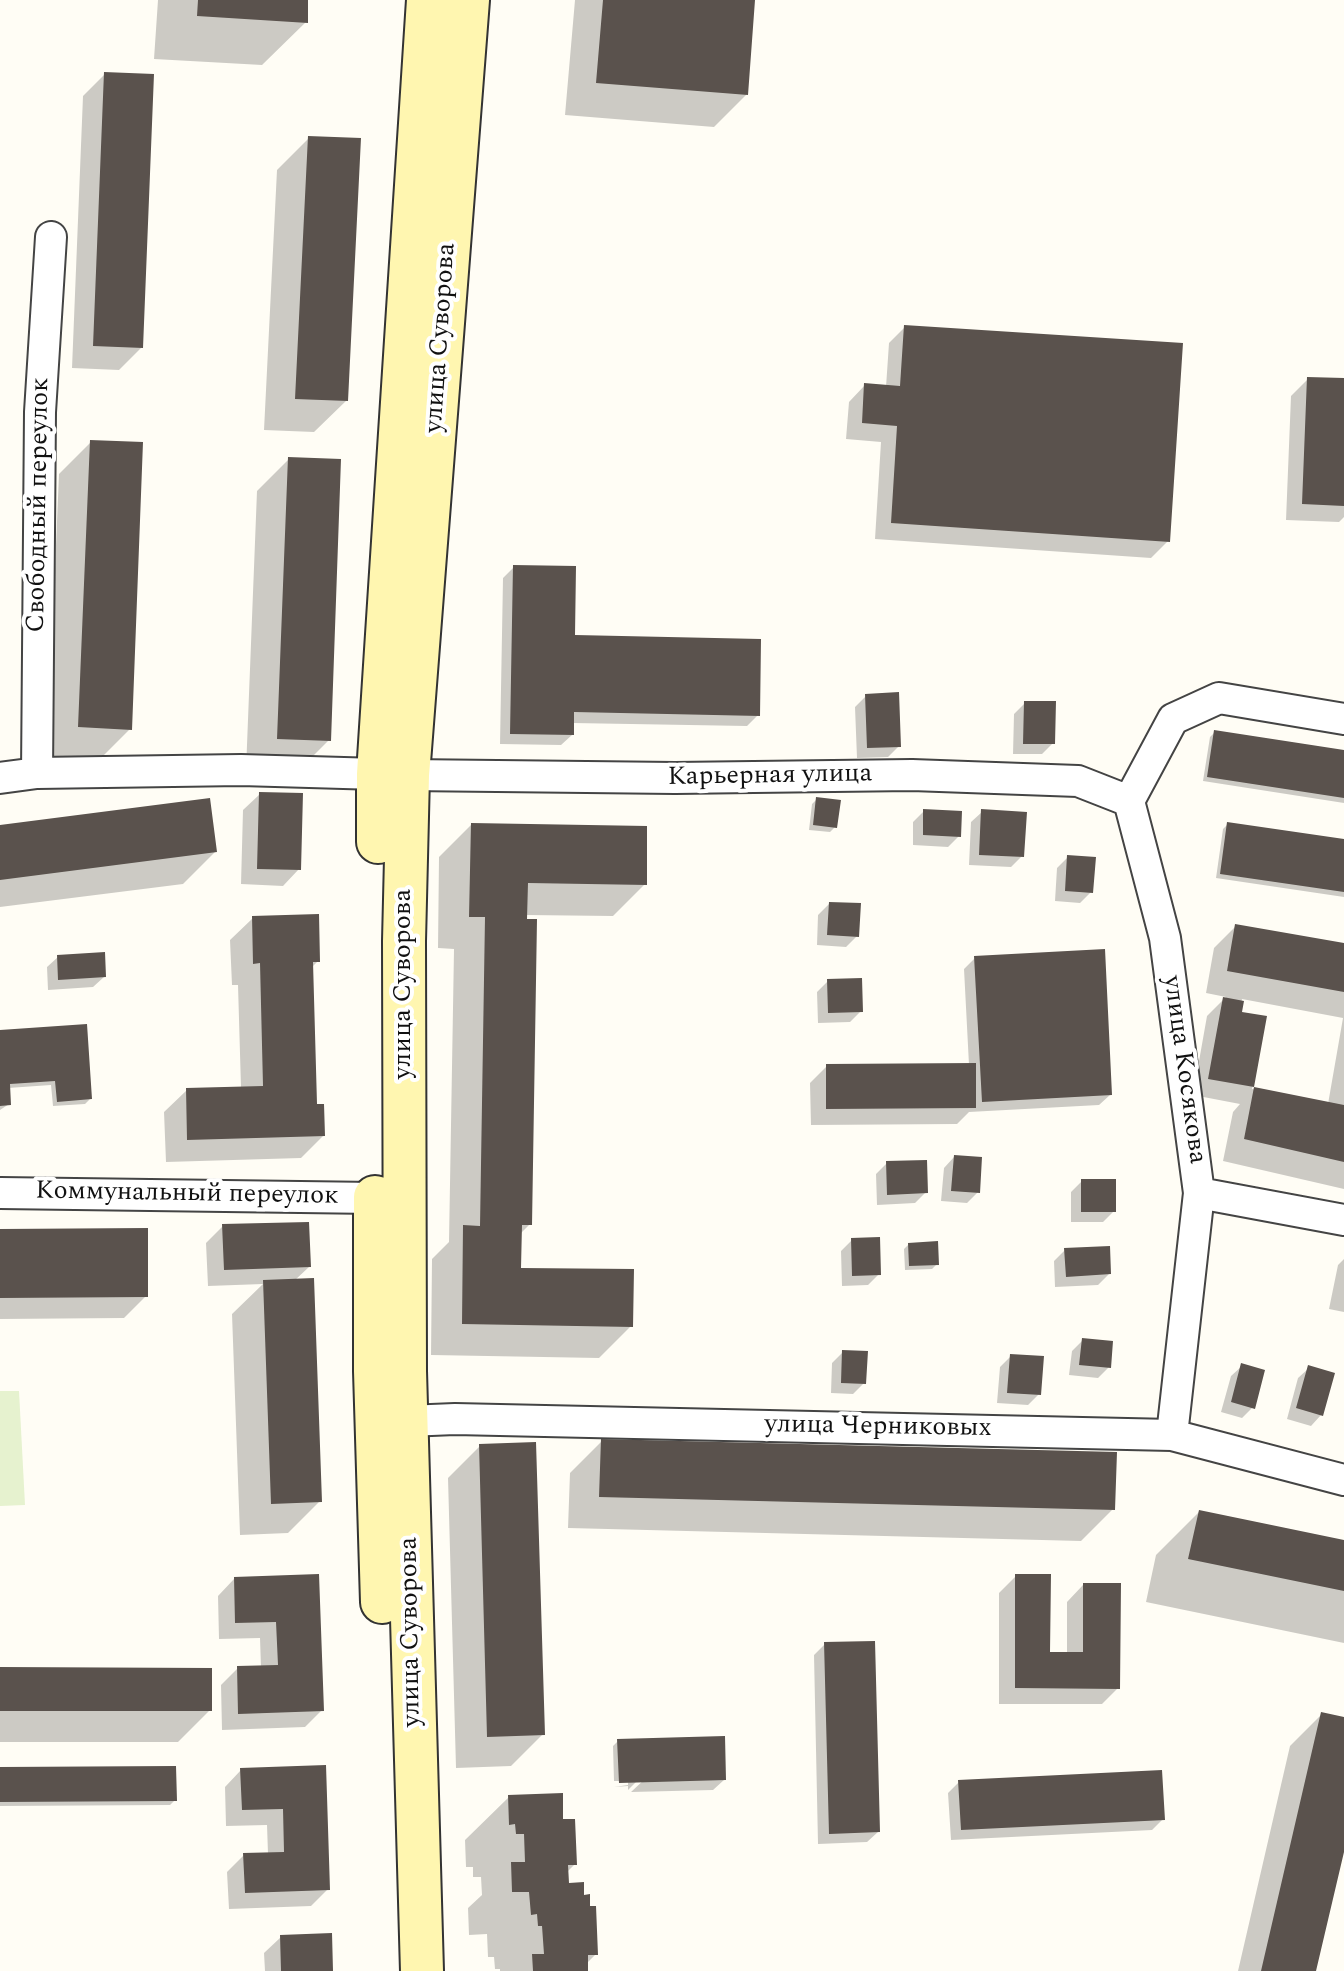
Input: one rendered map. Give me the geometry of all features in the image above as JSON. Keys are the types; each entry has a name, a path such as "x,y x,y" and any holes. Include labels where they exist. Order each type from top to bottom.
{"main road":[{"name":"улица Суворова","path":"394,1971 375,1371 375,1198 428,0"},
{"name":"улица Суворова","path":"422,1971 407,1421 404,1019 393,775 468,0"}],"street":[{"name":"Свободный переулок","path":"37,773 40,427 51,237"},
{"path":"1129,801 1173,719 1219,698 1344,719"},
{"name":"Карьерная улица","path":"0,778 37,773 241,770 675,778 912,775 1078,781 1129,801"},
{"name":"улица Косякова","path":"1129,801 1165,938 1199,1193 1172,1435"},
{"name":"Коммунальный переулок","path":"0,1193 375,1198"},
{"path":"1199,1193 1344,1220"},
{"name":"улица Черниковых","path":"407,1421 1172,1435 1344,1480"}],"green space":[{"path":"0,1391 19,1391 25,1505 0,1506"}],"building":[{"path":"198,0 308,0 308,23 197,16"},
{"path":"603,0 755,0 748,95 596,83"},
{"path":"104,72 154,74 143,348 93,346"},
{"path":"308,136 361,138 348,401 295,399"},
{"path":"904,325 1183,343 1170,542 891,523 897,426 862,423 864,383 900,386"},
{"path":"1307,377 1344,378 1344,506 1302,504"},
{"path":"90,440 143,442 132,730 78,727"},
{"path":"288,457 341,459 331,741 277,739"},
{"path":"513,565 576,566 575,635 761,639 760,716 574,712 574,735 510,734"},
{"path":"899,692 901,747 867,748 865,694"},
{"path":"1024,701 1056,701 1055,744 1023,744"},
{"path":"1214,730 1344,750 1344,798 1207,777"},
{"path":"259,792 303,793 301,870 257,869"},
{"path":"816,797 841,800 837,828 813,825"},
{"path":"210,798 217,852 0,880 0,825"},
{"path":"923,809 962,811 961,837 923,835"},
{"path":"981,809 1027,812 1024,857 979,855"},
{"path":"1227,822 1344,839 1344,892 1220,874"},
{"path":"471,823 647,826 647,885 528,883 527,919 537,919 532,1225 522,1225 521,1268 634,1269 633,1327 462,1324 463,1225 480,1226 485,917 469,917"},
{"path":"1067,855 1096,857 1093,893 1065,891"},
{"path":"829,902 861,903 859,937 827,935"},
{"path":"319,914 320,962 313,962 317,1104 324,1104 325,1136 187,1140 186,1088 263,1086 260,963 253,964 252,916"},
{"path":"1235,924 1344,943 1344,992 1227,971"},
{"path":"1105,949 1112,1095 982,1102 974,956"},
{"path":"105,952 106,977 58,980 57,955"},
{"path":"862,978 863,1012 828,1013 827,979"},
{"path":"1223,997 1244,1001 1242,1012 1267,1016 1254,1087 1208,1079"},
{"path":"87,1024 92,1099 57,1102 55,1081 10,1084 11,1105 0,1106 0,1030"},
{"path":"976,1063 976,1108 826,1109 826,1064"},
{"path":"1254,1087 1344,1105 1344,1162 1244,1139"},
{"path":"954,1155 982,1157 980,1193 951,1191"},
{"path":"927,1160 928,1193 887,1195 886,1161"},
{"path":"1081,1179 1116,1179 1116,1212 1081,1212"},
{"path":"309,1222 311,1267 224,1270 222,1224"},
{"path":"148,1228 148,1297 0,1298 0,1229"},
{"path":"880,1237 881,1275 852,1276 851,1238"},
{"path":"938,1241 939,1265 909,1266 908,1243"},
{"path":"1110,1246 1111,1274 1066,1277 1064,1248"},
{"path":"314,1278 322,1502 271,1504 263,1280"},
{"path":"1082,1338 1113,1341 1111,1368 1079,1365"},
{"path":"842,1350 868,1351 866,1384 841,1383"},
{"path":"1010,1354 1044,1356 1041,1395 1007,1393"},
{"path":"1241,1363 1265,1370 1255,1409 1231,1402"},
{"path":"1308,1365 1335,1373 1323,1416 1296,1408"},
{"path":"601,1439 1117,1452 1115,1510 599,1497"},
{"path":"536,1442 545,1735 487,1737 479,1444"},
{"path":"1199,1510 1344,1540 1344,1591 1188,1559"},
{"path":"319,1574 324,1711 238,1714 237,1666 278,1665 276,1622 235,1623 234,1577"},
{"path":"1015,1574 1051,1574 1050,1652 1083,1652 1083,1583 1121,1583 1120,1689 1015,1688"},
{"path":"875,1641 880,1832 829,1834 824,1642"},
{"path":"0,1667 212,1668 212,1711 0,1711"},
{"path":"1321,1712 1344,1717 1344,1852 1316,1971 1261,1971"},
{"path":"725,1736 726,1780 619,1783 617,1739"},
{"path":"326,1765 330,1890 245,1893 243,1853 284,1852 283,1809 242,1810 240,1768"},
{"path":"176,1766 177,1801 0,1802 0,1767"},
{"path":"1162,1770 1165,1820 961,1830 958,1780"},
{"path":"563,1793 563,1819 575,1819 577,1865 568,1865 569,1883 584,1882 584,1895 590,1894 590,1906 596,1906 598,1955 588,1955 588,1971 533,1971 532,1954 544,1954 542,1926 538,1926 537,1914 531,1915 529,1892 512,1892 511,1862 525,1862 524,1834 516,1834 515,1824 509,1825 508,1795"},
{"path":"332,1933 333,1971 281,1971 280,1935"}]}
